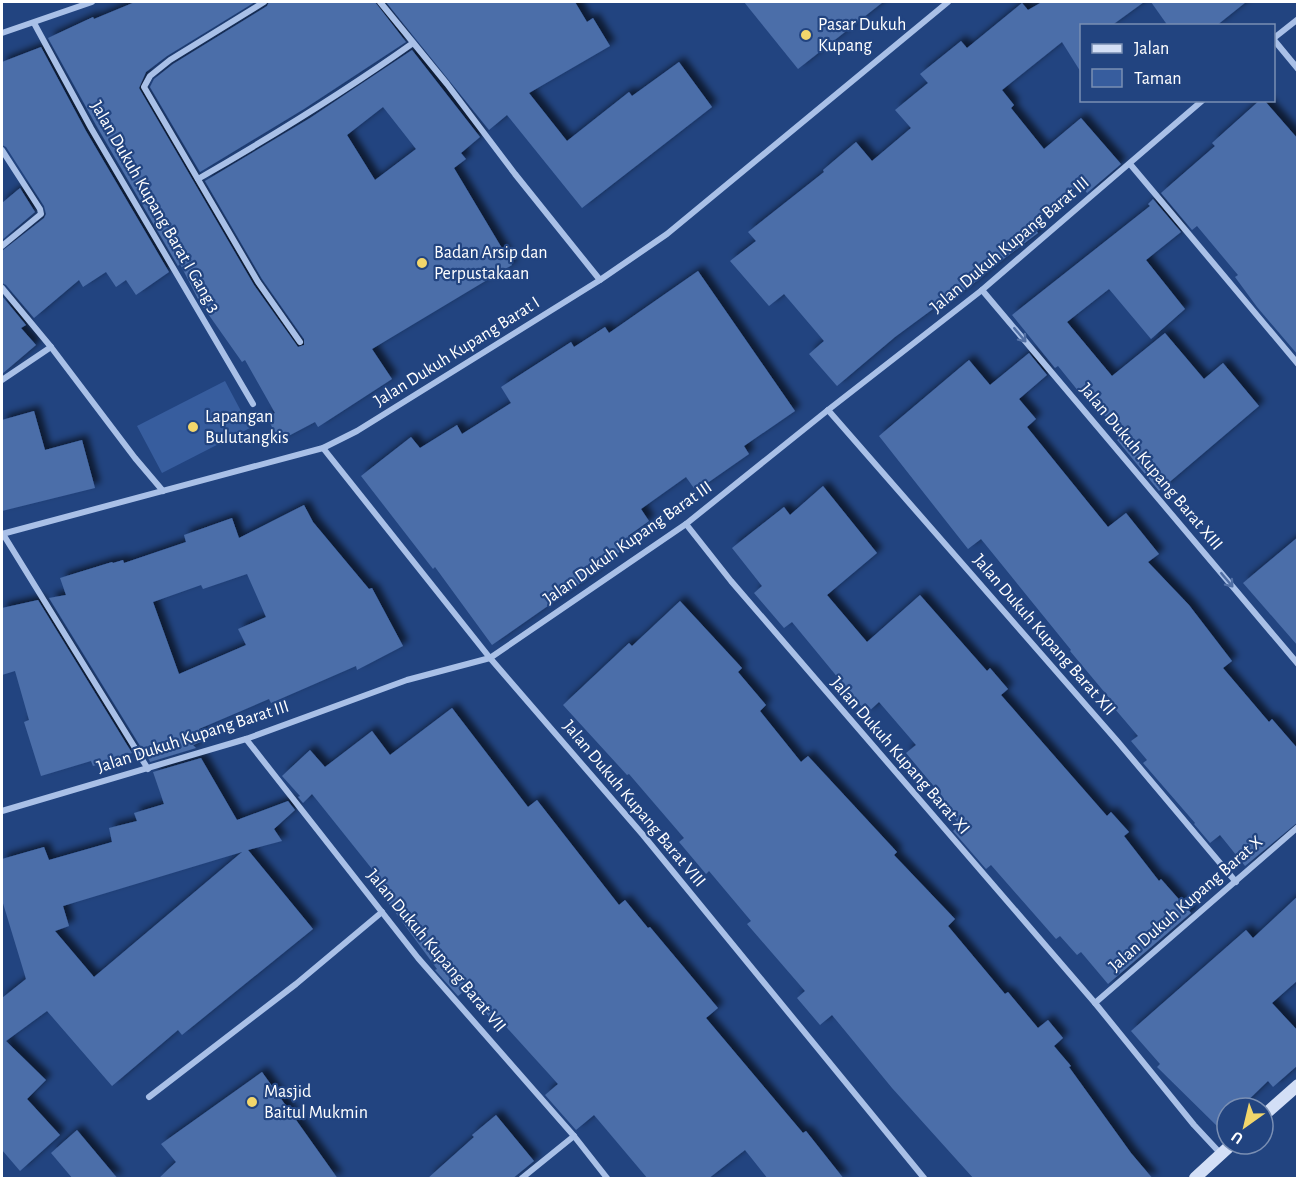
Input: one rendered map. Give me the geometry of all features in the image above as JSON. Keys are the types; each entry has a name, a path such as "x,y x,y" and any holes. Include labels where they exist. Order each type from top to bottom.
{"street":[{"path":"2,33 92,2"},
{"path":"264,2 170,60 150,76 144,87 258,282 300,342"},
{"path":"380,2 600,280"},
{"name":"Jalan Dukuh Kupang Barat I","path":"2,534 323,448 357,431 600,280 668,234 948,2"},
{"path":"1275,38 1298,19"},
{"name":"Jalan Dukuh Kupang Barat I Gang 3","path":"34,23 91,128 253,404"},
{"path":"1275,40 1298,69"},
{"path":"198,179 270,137 413,43"},
{"name":"Jalan Dukuh Kupang Barat III","path":"2,811 246,739 407,680 490,658 686,524 982,290 1201,102"},
{"path":"2,150 41,214 2,246"},
{"path":"1130,164 1298,364"},
{"path":"2,288 163,491"},
{"name":"Jalan Dukuh Kupang Barat XIII","path":"982,290 1298,664"},
{"path":"2,380 51,347"},
{"name":"Jalan Dukuh Kupang Barat XII","path":"828,410 1118,742 1236,882"},
{"name":"Jalan Dukuh Kupang Barat VIII","path":"323,448 490,658 643,835 924,1179"},
{"name":"Jalan Dukuh Kupang Barat XI","path":"686,524 731,581 1095,1003 1215,1148"},
{"path":"2,534 148,769"},
{"name":"Jalan Dukuh Kupang Barat VII","path":"246,739 418,958 574,1136 607,1179"},
{"name":"Jalan Dukuh Kupang Barat X","path":"1095,1003 1298,827"},
{"path":"149,1097 296,984 382,912"},
{"path":"1275,1105 1298,1085"},
{"path":"522,1179 574,1136"},
{"path":"1196,1179 1219,1156"}],"green space":[{"name":"Lapangan Bulutangkis","path":"225,381 250,428 162,473 137,426"}],"building":[{"path":"135,2 255,2 167,56 146,72 139,88 254,285 298,347 304,345 304,339 262,279 205,181 310,118 412,50 480,137 461,153 466,159 454,168 512,265 372,349 392,379 318,427 315,422 279,441 267,417 275,413 245,360 242,362 199,301 180,264 178,266 48,38 93,17 94,19","holes":["383,107 416,149 375,180 347,135"]},
{"path":"269,2 375,2 406,42 304,109 200,172 150,87 154,79 173,64 267,6"},
{"path":"386,2 575,2 587,22 593,18 610,46 529,93 567,141 629,92 632,96 679,62 712,107 582,208 507,115 489,130"},
{"name":"Pasar Dukuh Kupang","path":"744,2 883,2 798,69"},
{"path":"1042,2 1144,2 1114,24 1080,24 1080,71 1062,42 1002,90 1014,105 1011,108 1044,149 1081,118 1121,164 1087,193 1080,184 1031,223 1038,233 939,309 937,306 895,337 837,386 809,354 824,341 784,294 769,306 730,261 756,241 748,232 824,172 823,170 856,142 872,161 911,128 895,110 928,83 920,74 961,41 967,48 1022,3 1028,10"},
{"path":"1151,2 1246,2 1218,24 1167,24"},
{"path":"41,47 86,131 169,272 136,295 126,280 116,287 106,272 83,287 79,280 34,318 2,283 2,251 46,214 44,206 6,147 2,145 2,62"},
{"path":"1258,102 1266,102 1298,139 1298,355 1257,307 1235,277 1238,275 1197,226 1192,230 1161,193 1215,146 1212,143"},
{"path":"20,188 35,212 2,240 2,203"},
{"path":"1153,199 1181,232 1146,260 1185,309 1151,339 1109,289 1067,322 1112,376 1165,333 1204,379 1223,363 1259,406 1159,491 1117,440 1121,437 1083,388 1079,392 1058,366 1055,368 1012,315 1150,206 1148,204"},
{"path":"698,271 795,411 744,446 749,454 696,491 686,477 641,509 649,521 628,536 633,543 596,568 598,571 492,645 435,567 433,569 361,476 411,437 420,448 457,425 462,434 511,403 501,387 571,342 574,347 605,327 609,333"},
{"path":"2,296 26,325 21,328 36,345 2,374"},
{"path":"1029,353 1047,375 1019,399 1036,419 1027,427 1108,527 1126,513 1159,554 1148,562 1189,605 1232,661 1223,668 1269,722 1272,719 1298,749 1298,822 1245,866 1220,835 1210,843 1143,763 1147,760 1131,741 1138,736 1109,702 1111,700 981,539 968,549 879,436 969,360 990,385"},
{"path":"34,411 45,450 82,440 95,488 2,511 2,420"},
{"path":"823,486 877,553 827,595 867,642 920,595 987,671 990,668 1008,689 1001,695 1107,816 1111,812 1129,832 1124,836 1159,881 1161,879 1191,913 1108,984 1081,952 1077,955 1060,936 1056,939 991,865 986,869 953,831 960,825 938,799 942,796 906,753 916,745 879,702 867,713 792,622 784,628 754,593 762,586 732,548 784,507 790,515"},
{"path":"304,505 313,522 369,589 372,588 403,646 357,670 356,666 271,703 269,699 199,729 203,741 193,745 196,748 150,762 144,748 142,749 49,598 66,595 60,578 112,562 123,560 124,563 186,542 184,535 232,518 239,538","holes":["247,574 266,617 238,629 246,645 179,674 153,602 201,585 203,589"]},
{"path":"1298,537 1298,646 1243,583"},
{"path":"38,600 132,753 93,766 91,761 41,776 24,722 29,720 15,671 2,675 2,608"},
{"path":"680,601 742,668 738,672 766,705 760,711 801,762 808,756 897,852 894,855 955,919 948,926 1005,994 1008,992 1038,1028 1048,1020 1063,1038 1054,1046 1071,1066 1069,1067 1131,1153 1153,1179 974,1179 892,1088 832,1015 820,1025 797,998 805,991 747,924 751,921 709,871 706,874 679,842 684,838 629,774 627,775 563,705 629,643 632,646"},
{"path":"452,708 528,807 537,800 619,905 625,900 718,1008 706,1018 803,1133 806,1131 844,1179 768,1179 745,1150 708,1179 648,1179 594,1115 576,1130 545,1095 558,1084 499,1019 494,1023 467,989 458,996 435,970 437,969 370,878 376,874 312,794 303,803 298,797 300,796 282,776 310,750 325,767 372,731 390,755"},
{"path":"201,758 237,820 288,801 295,810 274,829 282,841 248,850 313,929 182,1035 178,1030 112,1086 47,1011 6,1041 46,1080 27,1099 60,1135 20,1171 2,1150 2,998 26,979 2,900 2,859 44,847 49,860 112,842 109,828 137,821 134,813 164,804 153,772","holes":["242,852 94,977 55,931 69,926 63,906"]},
{"path":"1298,896 1298,980 1272,1003 1298,1031 1298,1065 1273,1087 1268,1081 1252,1096 1215,1096 1215,1124 1157,1067 1160,1064 1131,1031 1246,930 1253,938"},
{"name":"Masjid Baitul Mukmin","path":"262,1072 338,1179 158,1179 176,1162 161,1144"},
{"path":"496,1115 534,1161 512,1179 427,1179 474,1137 472,1135"},
{"path":"77,1130 118,1179 73,1179 51,1153"}],"place":[{"name":"Pasar Dukuh Kupang","path":"806,35"},
{"name":"Badan Arsip dan Perpustakaan","path":"422,263"},
{"name":"Lapangan Bulutangkis","path":"193,427"},
{"name":"Masjid Baitul Mukmin","path":"252,1102"}]}
